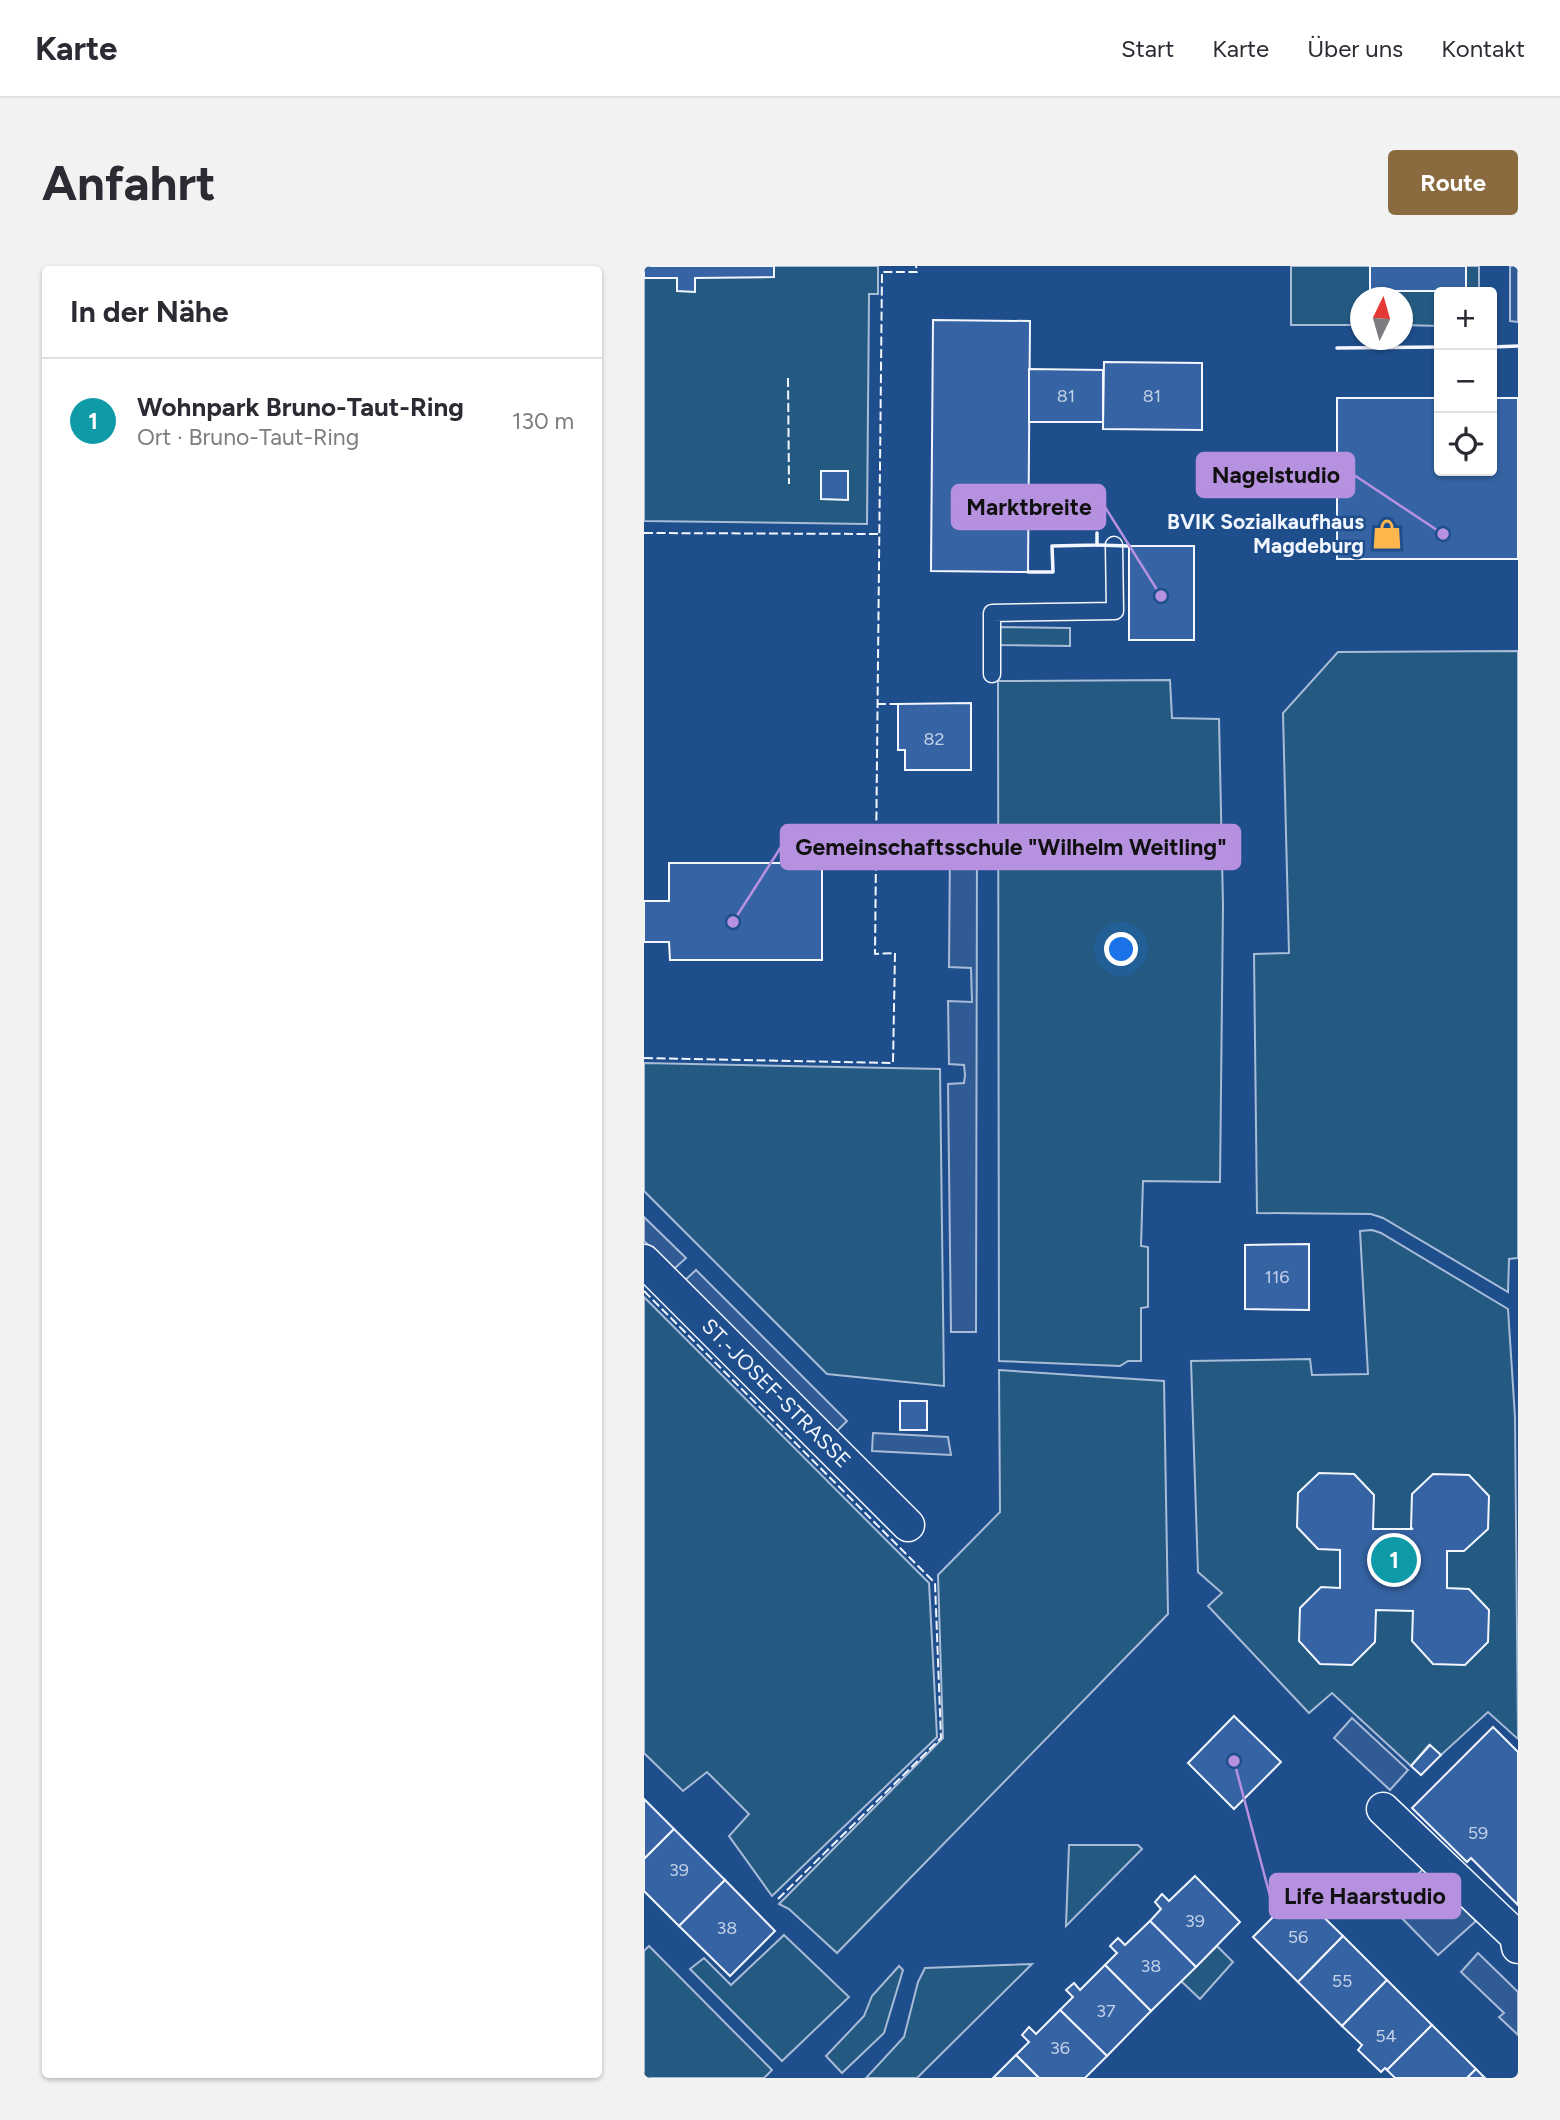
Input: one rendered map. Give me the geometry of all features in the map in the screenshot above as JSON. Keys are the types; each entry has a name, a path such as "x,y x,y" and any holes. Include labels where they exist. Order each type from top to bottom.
{"street":[{"name":"ST.-JOSEF-STRASSE","path":"644,1261 908,1525"},
{"path":"1383,1809 1516,1936 1518,1947"}],"lane":[{"path":"992,674 992,613 1115,611 1114,545"}],"shaded area":[{"path":"644,266 878,266 878,294 869,294 867,524 644,521"},
{"path":"1291,266 1370,266 1371,287 1350,287 1350,325 1291,325"},
{"path":"1466,266 1479,266 1479,287 1466,287"},
{"path":"1510,266 1518,266 1518,322 1510,321"},
{"path":"1413,291 1434,291 1434,326 1413,325"},
{"path":"998,627 1070,628 1070,646 998,645"},
{"path":"1518,651 1518,1258 1509,1259 1508,1292 1383,1218 1371,1214 1257,1213 1254,954 1289,953 1283,713 1338,652"},
{"path":"1170,680 1172,718 1219,719 1223,905 1220,1182 1143,1181 1141,1246 1148,1247 1148,1307 1141,1308 1141,1361 1128,1361 1120,1366 999,1361 998,681"},
{"path":"950,845 977,845 976,1332 951,1332 948,1084 964,1083 965,1075 964,1065 949,1064 948,1001 972,1002 971,968 949,967"},
{"path":"644,1063 940,1069 944,1386 827,1374 644,1191"},
{"path":"644,1217 686,1258 674,1269 644,1241"},
{"path":"1372,1230 1508,1309 1515,1417 1518,1739 1488,1712 1441,1755 1429,1745 1411,1766 1332,1693 1309,1713 1208,1606 1222,1593 1198,1572 1191,1361 1310,1359 1312,1375 1368,1374 1360,1231"},
{"path":"696,1270 847,1421 833,1435 682,1283"},
{"path":"644,1297 929,1583 937,1737 772,1896 729,1836 749,1814 707,1772 683,1791 644,1753"},
{"path":"999,1370 1164,1381 1168,1614 837,1953 789,1909 779,1904 943,1738 938,1575 1000,1512"},
{"path":"873,1433 948,1437 951,1455 872,1451"},
{"path":"1352,1718 1408,1770 1390,1790 1334,1738"},
{"path":"1069,1845 1138,1845 1142,1849 1066,1926"},
{"path":"1423,1869 1476,1921 1438,1955 1389,1905"},
{"path":"784,1935 849,1997 782,2061 690,1969 704,1958 731,1985"},
{"path":"649,1946 772,2070 764,2078 644,2078 644,1951"},
{"path":"1217,1946 1233,1962 1200,1999 1181,1981"},
{"path":"1478,1953 1518,1992 1518,2035 1499,2017 1504,2013 1461,1972"},
{"path":"1032,1964 917,2078 866,2078 904,2037 918,1982 925,1968"},
{"path":"899,1966 903,1970 884,2033 842,2073 826,2056 864,2016 872,1996"}],"building":[{"path":"644,266 774,266 774,277 695,278 695,292 677,291 677,278 644,278"},
{"path":"1370,266 1466,266 1466,287 1434,287 1434,291 1413,291 1413,287 1370,287"},
{"path":"933,320 1030,321 1028,572 931,571"},
{"path":"1104,362 1202,363 1202,430 1103,429"},
{"path":"1029,369 1103,370 1103,422 1029,422"},
{"path":"1337,398 1434,398 1434,476 1497,476 1497,398 1518,398 1518,559 1337,559"},
{"path":"821,471 848,471 848,500 821,499"},
{"path":"1129,546 1194,546 1194,640 1129,640"},
{"path":"971,703 971,770 905,770 905,750 898,750 898,704"},
{"path":"669,863 822,863 822,960 670,960 669,942 644,942 644,901 669,901"},
{"path":"1309,1244 1309,1310 1245,1309 1245,1245"},
{"path":"900,1401 927,1401 927,1430 900,1430"},
{"path":"1319,1473 1354,1474 1374,1495 1373,1529 1413,1529 1412,1494 1433,1474 1469,1475 1489,1496 1488,1529 1464,1551 1447,1551 1447,1588 1469,1589 1489,1610 1488,1642 1465,1665 1433,1664 1412,1641 1413,1611 1376,1610 1375,1642 1352,1665 1320,1664 1299,1641 1300,1608 1321,1587 1340,1588 1340,1550 1318,1549 1297,1527 1298,1493"},
{"path":"1234,1716 1281,1762 1234,1809 1188,1763"},
{"path":"1493,1727 1518,1752 1518,1905 1471,1858 1467,1862 1412,1808"},
{"path":"1430,1745 1441,1755 1421,1775 1411,1766"},
{"path":"644,1799 674,1829 644,1859"},
{"path":"674,1829 725,1880 679,1926 644,1891 644,1859"},
{"path":"1195,1876 1240,1922 1196,1967 1150,1921 1161,1909 1155,1902 1162,1894 1169,1901"},
{"path":"725,1880 775,1931 730,1976 679,1926"},
{"path":"1298,1892 1343,1936 1298,1982 1253,1937"},
{"path":"1150,1921 1196,1967 1151,2011 1105,1965 1117,1953 1110,1946 1118,1938 1125,1945"},
{"path":"1343,1936 1387,1980 1342,2026 1298,1982"},
{"path":"1105,1965 1151,2011 1107,2056 1060,2010 1073,1997 1066,1990 1074,1983 1080,1990"},
{"path":"1387,1980 1432,2025 1387,2070 1385,2068 1381,2072 1358,2050 1362,2045 1342,2026"},
{"path":"1060,2010 1107,2056 1085,2078 1039,2078 1016,2055 1029,2042 1022,2035 1029,2027 1036,2034"},
{"path":"1432,2025 1476,2069 1467,2078 1395,2078 1387,2070"},
{"path":"1016,2055 1039,2078 993,2078"},
{"path":"1476,2069 1485,2078 1467,2078"}],"fence":[{"path":"644,1058 893,1063 895,953 875,954 882,272 917,272 916,266"},
{"path":"788,378 789,484"},
{"path":"644,533 879,534"},
{"path":"877,704 898,704"},
{"path":"644,1291 935,1583 941,1738 777,1900"}],"wall":[{"path":"1497,347 1518,346"},
{"path":"1337,348 1434,347"},
{"path":"1028,572 1053,572 1052,546 1097,545 1097,533"},
{"path":"1097,545 1129,546"}],"place":[{"name":"BVIK Sozialkaufhaus Magdeburg","path":"1387,534"},
{"name":"Nagelstudio","path":"1443,534"},
{"name":"Marktbreite","path":"1161,596"},
{"name":"Gemeinschaftsschule \"Wilhelm Weitling\"","path":"733,922"},
{"name":"Wohnpark Bruno-Taut-Ring","path":"1394,1560"},
{"name":"Life Haarstudio","path":"1234,1761"}]}
